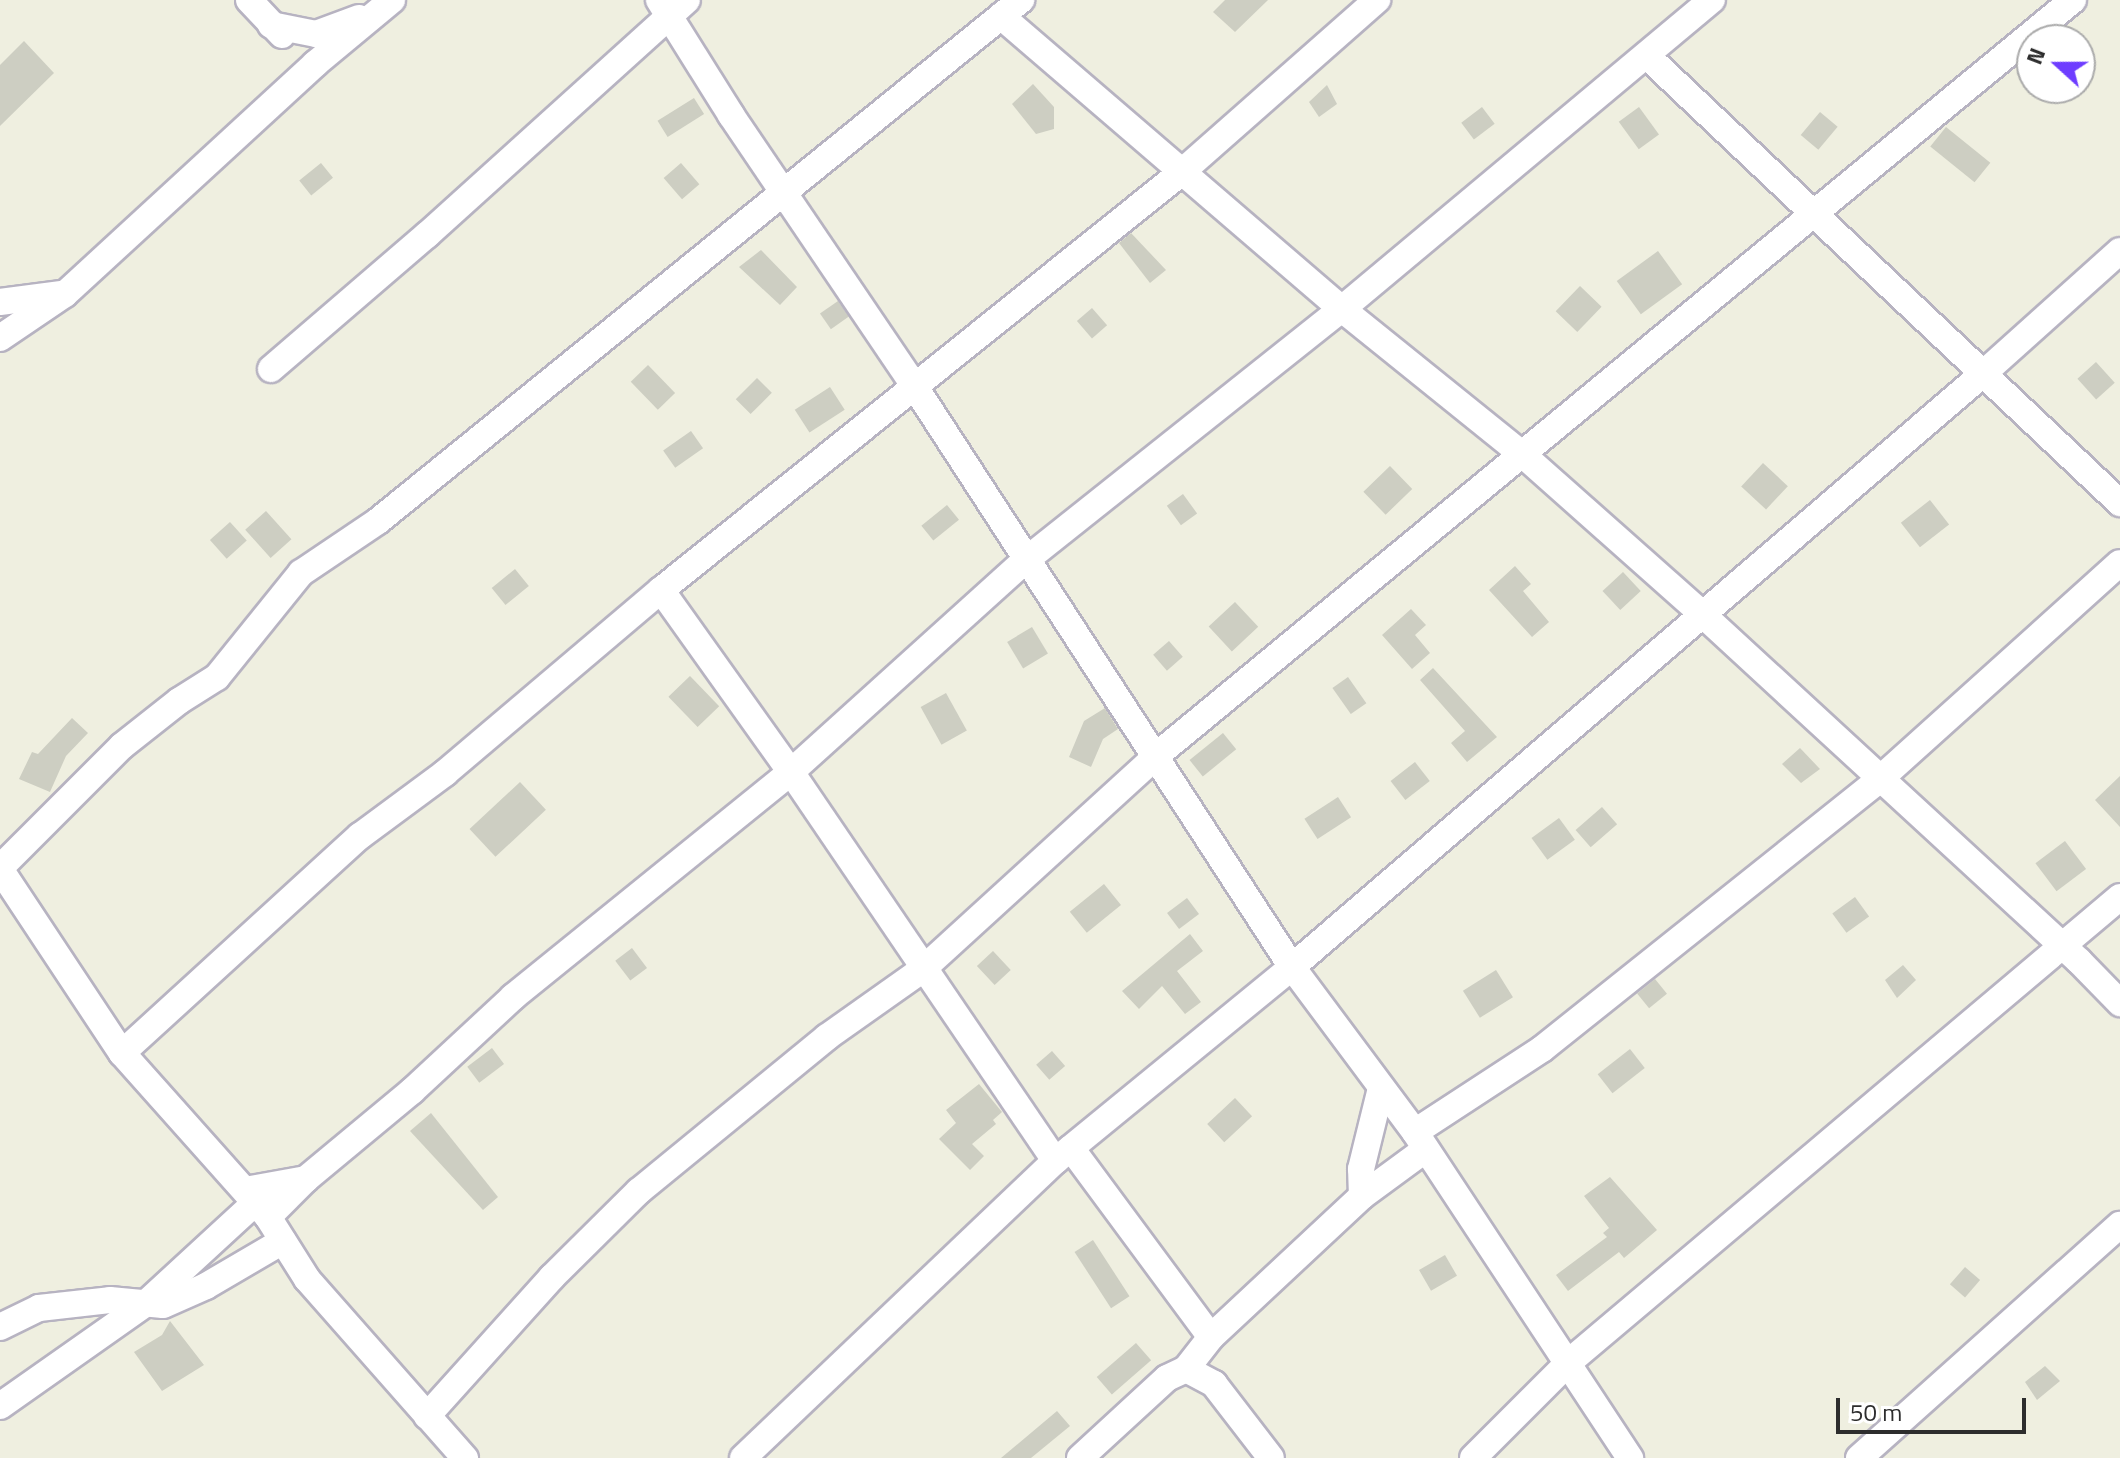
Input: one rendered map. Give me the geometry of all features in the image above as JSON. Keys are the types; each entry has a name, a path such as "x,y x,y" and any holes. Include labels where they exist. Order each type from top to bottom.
{"street":[{"path":"249,0 271,25 315,64"},
{"path":"122,1053 360,836 445,773 661,590 1183,171 1376,0"},
{"path":"0,1406 145,1304 256,1203 306,1179 412,1091 513,997 791,772 1026,560 1342,309 1712,0"},
{"path":"427,1416 552,1277 639,1191 827,1037 923,969 1157,755 2073,0"},
{"path":"271,25 316,34 387,4"},
{"path":"0,338 65,294 315,64 387,4"},
{"path":"271,369 427,235 672,5 783,195 915,387 1292,967 1420,1140 1630,1458"},
{"path":"465,1458 307,1279 256,1203 122,1053 0,868 122,746 179,701 217,677 301,573 378,521 1011,8 1183,171 1342,309 1522,454 1701,613 2062,945 2120,1003"},
{"path":"1647,56 1813,215 1985,372 2120,503"},
{"path":"743,1458 1063,1155 1292,967 1985,372 2120,251"},
{"path":"0,302 65,294"},
{"path":"1080,1458 1167,1378 1186,1369 1211,1337 1420,1140 1542,1049 1881,778 2120,563"},
{"path":"661,590 791,772 923,969 1063,1155 1211,1337"},
{"path":"1473,1458 1569,1362 2120,897"},
{"path":"1362,1196 1361,1169 1381,1088"},
{"path":"256,1203 306,1179"},
{"path":"1859,1458 2120,1225"},
{"path":"0,1327 39,1308 110,1300 163,1305 206,1286 283,1241"},
{"path":"1186,1369 1214,1384 1271,1458"}],"building":[{"path":"1225,0 1268,0 1235,32 1213,12"},
{"path":"24,41 54,73 0,126 0,65"},
{"path":"1033,84 1054,107 1054,129 1036,134 1012,104"},
{"path":"1327,85 1337,104 1319,117 1309,102"},
{"path":"694,98 704,114 668,137 658,121"},
{"path":"1482,107 1495,124 1474,139 1461,123"},
{"path":"1639,107 1659,135 1639,149 1619,122"},
{"path":"1820,112 1838,127 1818,150 1801,135"},
{"path":"1946,127 1990,163 1975,182 1930,146"},
{"path":"321,163 333,178 311,195 299,181"},
{"path":"681,163 699,184 682,199 664,178"},
{"path":"1131,233 1166,270 1150,283 1119,243"},
{"path":"761,250 797,287 780,305 739,267"},
{"path":"1658,251 1682,284 1641,314 1617,281"},
{"path":"1580,286 1602,307 1577,332 1556,311"},
{"path":"838,301 849,317 831,329 820,314"},
{"path":"1092,308 1107,325 1092,338 1077,321"},
{"path":"2096,362 2115,383 2096,400 2077,379"},
{"path":"648,365 675,393 658,410 631,382"},
{"path":"757,378 772,393 751,414 736,399"},
{"path":"830,387 845,410 809,433 795,410"},
{"path":"691,431 703,448 675,468 663,451"},
{"path":"1763,463 1788,486 1766,510 1741,486"},
{"path":"1390,466 1412,489 1386,515 1363,492"},
{"path":"1183,494 1197,513 1181,525 1167,506"},
{"path":"1930,500 1949,524 1920,547 1901,523"},
{"path":"947,505 959,520 933,541 921,526"},
{"path":"266,511 291,539 271,558 245,530"},
{"path":"230,522 247,541 227,559 210,540"},
{"path":"1515,566 1531,584 1523,591 1549,622 1532,637 1489,590"},
{"path":"515,569 529,586 506,605 492,588"},
{"path":"1623,572 1641,591 1620,610 1603,591"},
{"path":"1235,602 1258,627 1232,651 1209,627"},
{"path":"1411,609 1426,625 1415,635 1430,653 1412,669 1382,635"},
{"path":"1032,627 1048,654 1023,669 1007,642"},
{"path":"1169,641 1183,657 1167,671 1153,655"},
{"path":"1433,668 1497,737 1467,762 1451,743 1465,731 1420,680"},
{"path":"690,676 719,706 698,727 668,697"},
{"path":"1348,677 1366,703 1351,714 1332,688"},
{"path":"946,693 967,731 941,745 921,707"},
{"path":"1105,708 1118,729 1103,739 1091,767 1069,757 1084,721"},
{"path":"72,718 88,733 66,756 50,792 19,779 32,752 38,754"},
{"path":"1223,733 1236,749 1203,776 1190,760"},
{"path":"1800,748 1820,769 1801,783 1782,764"},
{"path":"1415,762 1430,781 1405,800 1391,781"},
{"path":"2120,776 2120,827 2095,800"},
{"path":"520,782 546,810 495,857 470,829"},
{"path":"1338,797 1351,817 1318,839 1304,819"},
{"path":"1602,807 1617,824 1591,847 1576,830"},
{"path":"1559,818 1575,840 1547,860 1531,838"},
{"path":"2065,841 2086,869 2057,891 2035,863"},
{"path":"1104,884 1121,905 1087,933 1070,912"},
{"path":"1855,897 1869,916 1846,933 1832,913"},
{"path":"1187,898 1199,914 1179,929 1167,913"},
{"path":"1190,934 1203,951 1177,971 1201,1002 1185,1014 1162,986 1139,1009 1122,991"},
{"path":"632,948 647,968 630,981 615,961"},
{"path":"993,951 1011,970 995,985 977,966"},
{"path":"1903,965 1916,980 1897,998 1885,980"},
{"path":"1496,970 1513,997 1480,1018 1463,991"},
{"path":"1655,979 1667,994 1649,1008 1637,993"},
{"path":"492,1048 504,1064 479,1083 467,1067"},
{"path":"1630,1049 1645,1068 1612,1093 1598,1074"},
{"path":"1052,1051 1065,1066 1049,1080 1036,1065"},
{"path":"979,1084 1002,1112 993,1120 996,1124 972,1144 984,1156 970,1170 939,1139 956,1123 946,1110"},
{"path":"1235,1098 1252,1116 1224,1142 1207,1124"},
{"path":"431,1113 498,1197 483,1210 410,1131"},
{"path":"1610,1177 1657,1230 1624,1258 1619,1252 1568,1291 1556,1275 1607,1237 1603,1233 1609,1228 1584,1196"},
{"path":"1093,1240 1129,1296 1111,1308 1075,1252"},
{"path":"1445,1255 1457,1276 1431,1291 1419,1270"},
{"path":"1965,1267 1980,1280 1965,1297 1950,1284"},
{"path":"170,1321 204,1365 162,1391 134,1352 162,1335"},
{"path":"1136,1343 1151,1360 1112,1394 1097,1377"},
{"path":"2045,1366 2060,1381 2037,1400 2025,1382"},
{"path":"1057,1411 1070,1426 1031,1458 1001,1458"}]}
